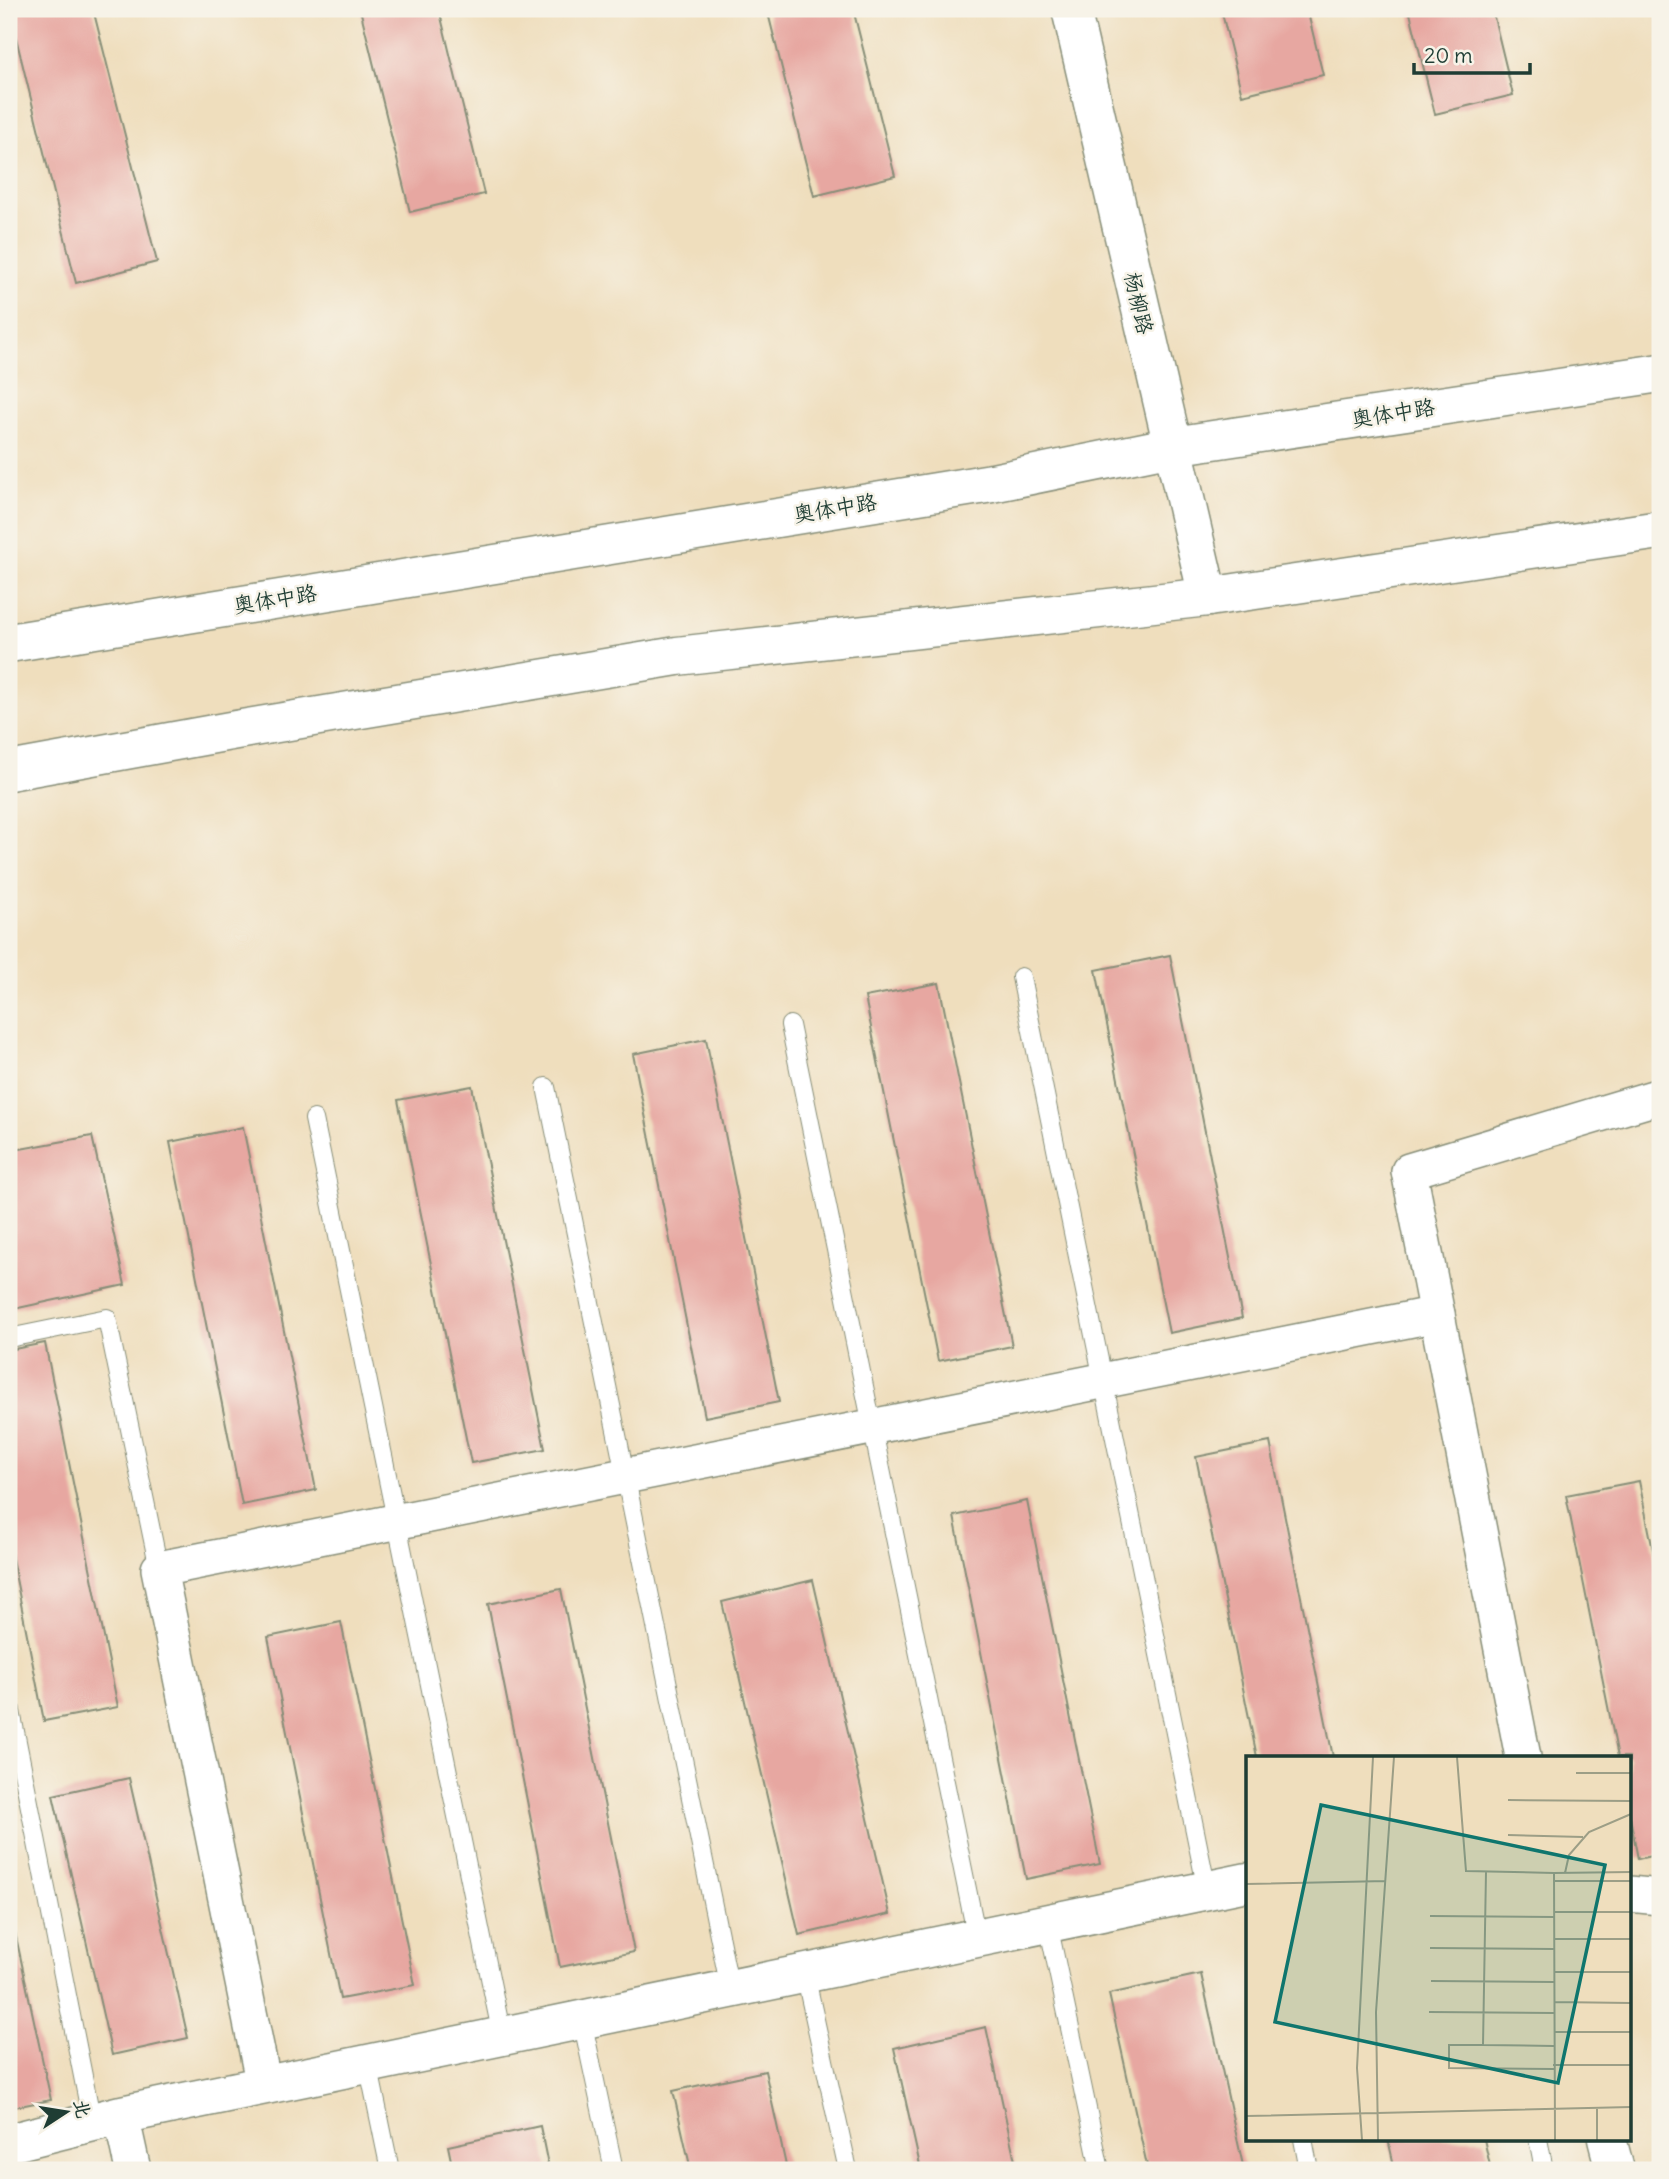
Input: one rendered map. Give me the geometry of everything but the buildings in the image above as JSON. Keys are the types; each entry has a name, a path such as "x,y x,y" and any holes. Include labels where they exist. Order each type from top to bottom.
{"main road":[{"name":"杨柳路","path":"1070,9 1208,597"},
{"name":"奥体中路","path":"9,643 992,483 1173,446 1660,373"},
{"path":"9,771 677,656 1208,597 1660,530"},
{"path":"9,2143 107,2119 1246,1882"},
{"path":"1608,2140 1615,2170"}],"street":[{"path":"1523,1756 1409,1171 1660,1096"},
{"path":"264,2086 159,1569 1437,1314"},
{"path":"1630,1894 1660,1897"},
{"path":"107,2119 133,2170"}],"lane":[{"path":"1021,977 1207,1890"},
{"path":"790,1025 977,1938"},
{"path":"546,1087 730,1989"},
{"path":"314,1119 502,2036"},
{"path":"9,1338 107,1318 159,1569"},
{"path":"9,1701 107,2119"},
{"path":"1048,1924 1100,2170"},
{"path":"805,1973 848,2170"},
{"path":"582,2020 614,2170"},
{"path":"368,2064 390,2170"},
{"path":"1303,2140 1310,2170"},
{"path":"1538,2140 1544,2170"}]}
